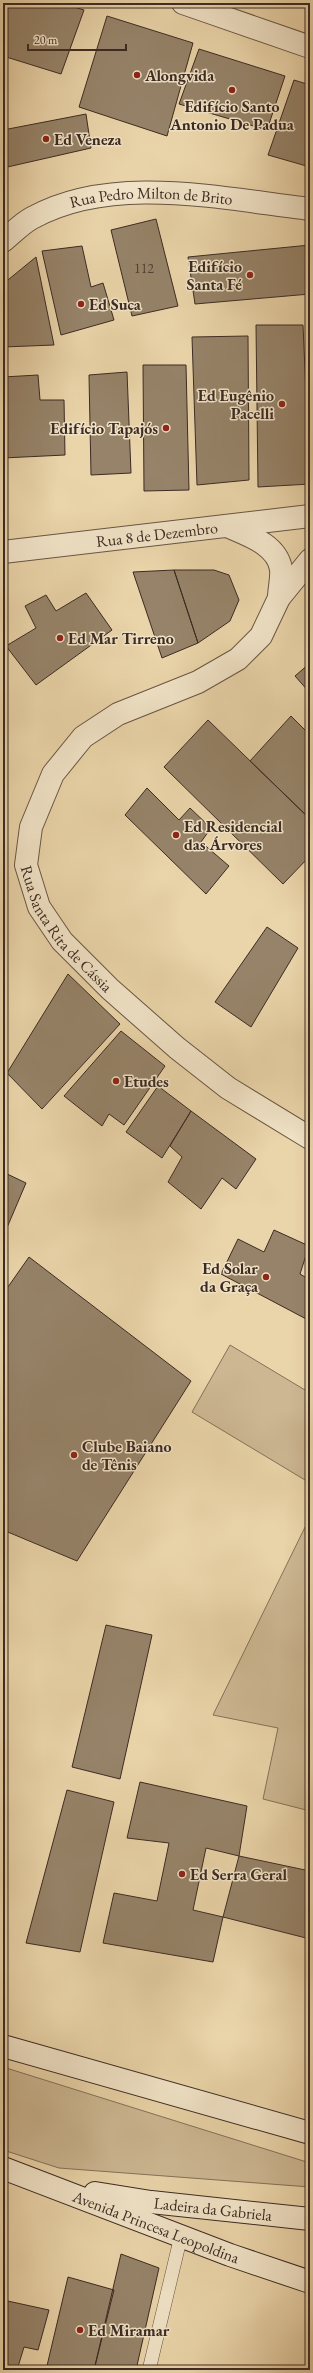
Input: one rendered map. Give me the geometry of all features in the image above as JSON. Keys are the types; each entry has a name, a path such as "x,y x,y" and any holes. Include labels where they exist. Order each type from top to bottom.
{"street":[{"path":"183,3 310,47"},
{"name":"Rua Pedro Milton de Brito","path":"3,241 31,218 71,201 119,193 150,192 310,210"},
{"name":"Rua 8 de Dezembro","path":"3,552 310,516"},
{"name":"Rua Santa Rita de Cássia","path":"226,526 259,540 273,552 281,569 279,598"},
{"name":"Rua Santa Rita de Cássia","path":"310,560 279,598 261,636 238,659 198,682 118,714 83,737 53,774 31,827 26,866 39,907 62,941 110,989 177,1048 228,1088 310,1138"},
{"path":"3,2046 310,2133"},
{"name":"Avenida Princesa Leopoldina","path":"3,2168 181,2236 310,2282"},
{"name":"Ladeira da Gabriela","path":"45,2184 151,2202 310,2219"}],"lane":[{"path":"149,2370 181,2236"}],"shaded area":[{"path":"230,1345 310,1393 310,1483 192,1412"},
{"path":"310,1517 310,1811 263,1799 278,1728 213,1715"},
{"path":"3,2067 310,2163 310,2187 59,2168 3,2150"}],"building":[{"path":"9,3 61,3 84,10 61,74 3,56 3,18"},
{"name":"Alongvida","path":"107,16 193,43 167,136 79,107"},
{"name":"Edifício Santo Antonio De Padua","path":"199,49 285,76 267,130 179,104"},
{"path":"294,80 310,85 310,167 268,155"},
{"name":"Ed Veneza","path":"86,114 91,148 3,168 3,130"},
{"path":"156,219 178,306 132,316 111,230"},
{"name":"Edifício Santa Fé","path":"310,245 310,294 195,304 188,257"},
{"name":"Ed Suca","path":"82,246 91,287 103,283 114,320 61,335 42,251"},
{"path":"36,257 54,345 3,347 3,284"},
{"name":"Ed Eugênio Pacelli","path":"256,325 303,325 310,484 258,487"},
{"path":"248,336 249,480 197,485 192,337"},
{"name":"Edifício Tapajós","path":"143,365 186,365 189,490 144,491"},
{"path":"127,372 131,473 91,475 89,375"},
{"path":"38,375 40,400 64,400 65,455 3,458 3,377"},
{"path":"174,570 198,643 162,658 133,572"},
{"path":"174,570 214,570 229,575 239,600 230,621 198,643"},
{"name":"Ed Mar Tirreno","path":"86,593 112,630 36,685 6,646 36,628 25,606 46,595 56,611"},
{"path":"310,663 310,693 295,676"},
{"path":"291,716 310,735 310,819 250,761"},
{"path":"208,720 310,819 310,856 283,884 164,767"},
{"name":"Ed Residencial das Árvores","path":"147,788 179,820 190,808 211,828 201,842 229,866 206,894 125,815"},
{"path":"267,927 298,948 251,1027 215,1002"},
{"path":"68,974 120,1024 42,1109 7,1073"},
{"name":"Etudes","path":"121,1031 165,1066 124,1125 109,1114 102,1126 64,1096"},
{"path":"158,1086 191,1111 162,1158 126,1132"},
{"path":"191,1111 256,1159 236,1189 222,1178 201,1209 168,1182 182,1157 170,1146"},
{"path":"3,1172 26,1183 3,1237"},
{"name":"Ed Solar da Graça","path":"274,1230 309,1246 300,1274 310,1280 310,1321 221,1274 238,1239 264,1252"},
{"name":"Clube Baiano de Tênis","path":"29,1257 191,1381 77,1561 3,1530 3,1294"},
{"path":"106,1625 152,1635 120,1779 72,1767"},
{"name":"Ed Serra Geral","path":"140,1782 247,1806 239,1856 206,1848 193,1910 223,1917 213,1962 103,1943 114,1893 157,1901 169,1843 127,1838"},
{"path":"67,1790 114,1802 80,1952 26,1943"},
{"path":"239,1856 310,1871 310,1939 223,1917"},
{"path":"121,2254 159,2268 136,2370 94,2370"},
{"name":"Ed Miramar","path":"68,2277 114,2290 94,2370 46,2370"},
{"path":"3,2300 49,2310 38,2350 24,2347 17,2370 3,2370"}],"place":[{"name":"Alongvida","path":"137,75"},
{"name":"Edifício Santo Antonio De Padua","path":"232,90"},
{"name":"Ed Veneza","path":"46,139"},
{"name":"Edifício Santa Fé","path":"250,275"},
{"name":"Ed Suca","path":"81,304"},
{"name":"Ed Eugênio Pacelli","path":"282,404"},
{"name":"Edifício Tapajós","path":"166,428"},
{"name":"Ed Mar Tirreno","path":"60,638"},
{"name":"Ed Residencial das Árvores","path":"176,835"},
{"name":"Etudes","path":"116,1081"},
{"name":"Ed Solar da Graça","path":"266,1277"},
{"name":"Clube Baiano de Tênis","path":"74,1455"},
{"name":"Ed Serra Geral","path":"182,1874"},
{"name":"Ed Miramar","path":"80,2330"}]}
